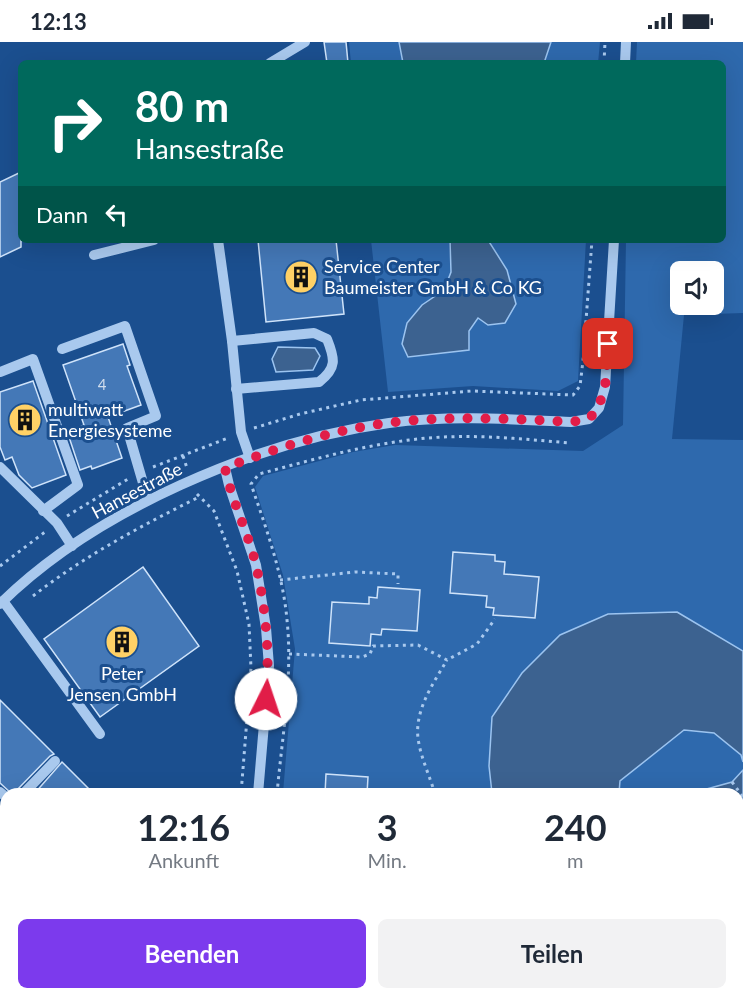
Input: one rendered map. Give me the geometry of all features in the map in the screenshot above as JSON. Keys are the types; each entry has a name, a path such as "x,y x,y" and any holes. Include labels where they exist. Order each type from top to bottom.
{"street":[{"path":"275,60 305,42"},
{"path":"625,60 626,42"},
{"path":"94,255 142,243"},
{"path":"218,243 232,341 241,432 250,458"},
{"name":"Hansestraße","path":"2,603 59,555 148,500 250,458 322,436 392,423 453,418 571,422 589,419 599,408 605,387 614,243"},
{"path":"62,349 125,326 156,416 127,428 148,500"},
{"path":"232,341 314,333 327,339 332,353 333,367 319,382 236,389"},
{"path":"0,372 33,359 78,485 43,511"},
{"path":"0,467 57,523 72,546"},
{"path":"225,468 256,565 266,628 269,666 259,788"},
{"path":"2,603 12,613 100,734"},
{"path":"29,788 55,761"}],"path":[{"path":"604,60 605,42"},
{"path":"573,395 580,386 584,360 592,243"},
{"path":"278,788 289,654 287,618 280,580 251,484 259,474 353,449 429,438 506,438 570,443"},
{"path":"183,456 198,497 214,511 237,571 249,624 251,668 241,788"},
{"path":"12,613 89,556 198,497"},
{"path":"280,580 355,572 398,574 398,584"},
{"path":"433,788 418,742 419,724 429,691 447,660 477,644 495,620"},
{"path":"289,654 362,657 370,654 373,646 418,645 447,660"},
{"path":"732,782 736,788"}],"shaded area":[{"path":"349,42 399,42 402,60 351,60"},
{"path":"399,42 551,42 545,60 402,60"},
{"path":"551,42 600,42 598,60 545,60"},
{"path":"637,42 743,42 743,313 724,314 724,261 670,261 670,315 684,315 672,439 743,440 743,788 283,788 295,649 283,575 255,487 263,476 353,452 395,445 583,451 623,425 626,243 726,243 726,60 636,60"},
{"path":"371,243 449,243 451,272 444,290 422,305 469,331 507,270 490,243 586,243 578,381 558,391 473,386 388,392"},
{"path":"450,243 490,243 507,270 516,304 505,323 488,325 478,318 469,331 469,350 408,357 402,344 407,323 422,305 444,290 451,272"},
{"path":"278,347 315,348 320,356 313,370 276,372 272,359"},
{"path":"677,612 743,651 743,762 741,755 714,733 684,730 620,781 619,788 491,788 489,766 492,717 522,673 560,635 608,614"},
{"path":"743,770 743,788 710,788 732,782"}],"building":[{"path":"324,42 346,42 348,60 327,60"},
{"path":"18,173 18,243 21,243 21,247 0,257 0,182"},
{"name":"Service Center Baumeister GmbH & Co KG","path":"258,243 336,243 344,314 266,322"},
{"path":"123,344 130,365 127,366 141,405 108,417 122,458 92,469 91,466 80,470 67,431 84,425 63,365"},
{"name":"multiwatt Energiesysteme","path":"33,381 66,475 32,488 19,475 12,457 5,460 0,447 0,392"},
{"path":"453,552 495,555 495,561 505,562 504,574 539,577 535,618 493,615 494,608 486,607 487,596 450,593"},
{"name":"Peter Jensen GmbH","path":"143,567 199,646 100,717 44,639"},
{"path":"378,587 420,590 417,631 382,629 381,635 371,634 370,646 329,643 332,602 369,604 369,597 377,598"},
{"path":"0,700 54,754 19,788 5,788 0,783"},
{"path":"62,762 88,788 39,788"},
{"path":"326,774 368,777 367,788 325,788"}],"place":[{"name":"Service Center Baumeister GmbH & Co KG","path":"301,277"},
{"name":"multiwatt Energiesysteme","path":"25,420"},
{"name":"Peter Jensen GmbH","path":"122,642"}],"route":[{"path":"266,699 269,666 266,628 256,565 225,468 312,439 392,423 453,418 571,422 589,419 599,408 605,387 608,344"}]}
